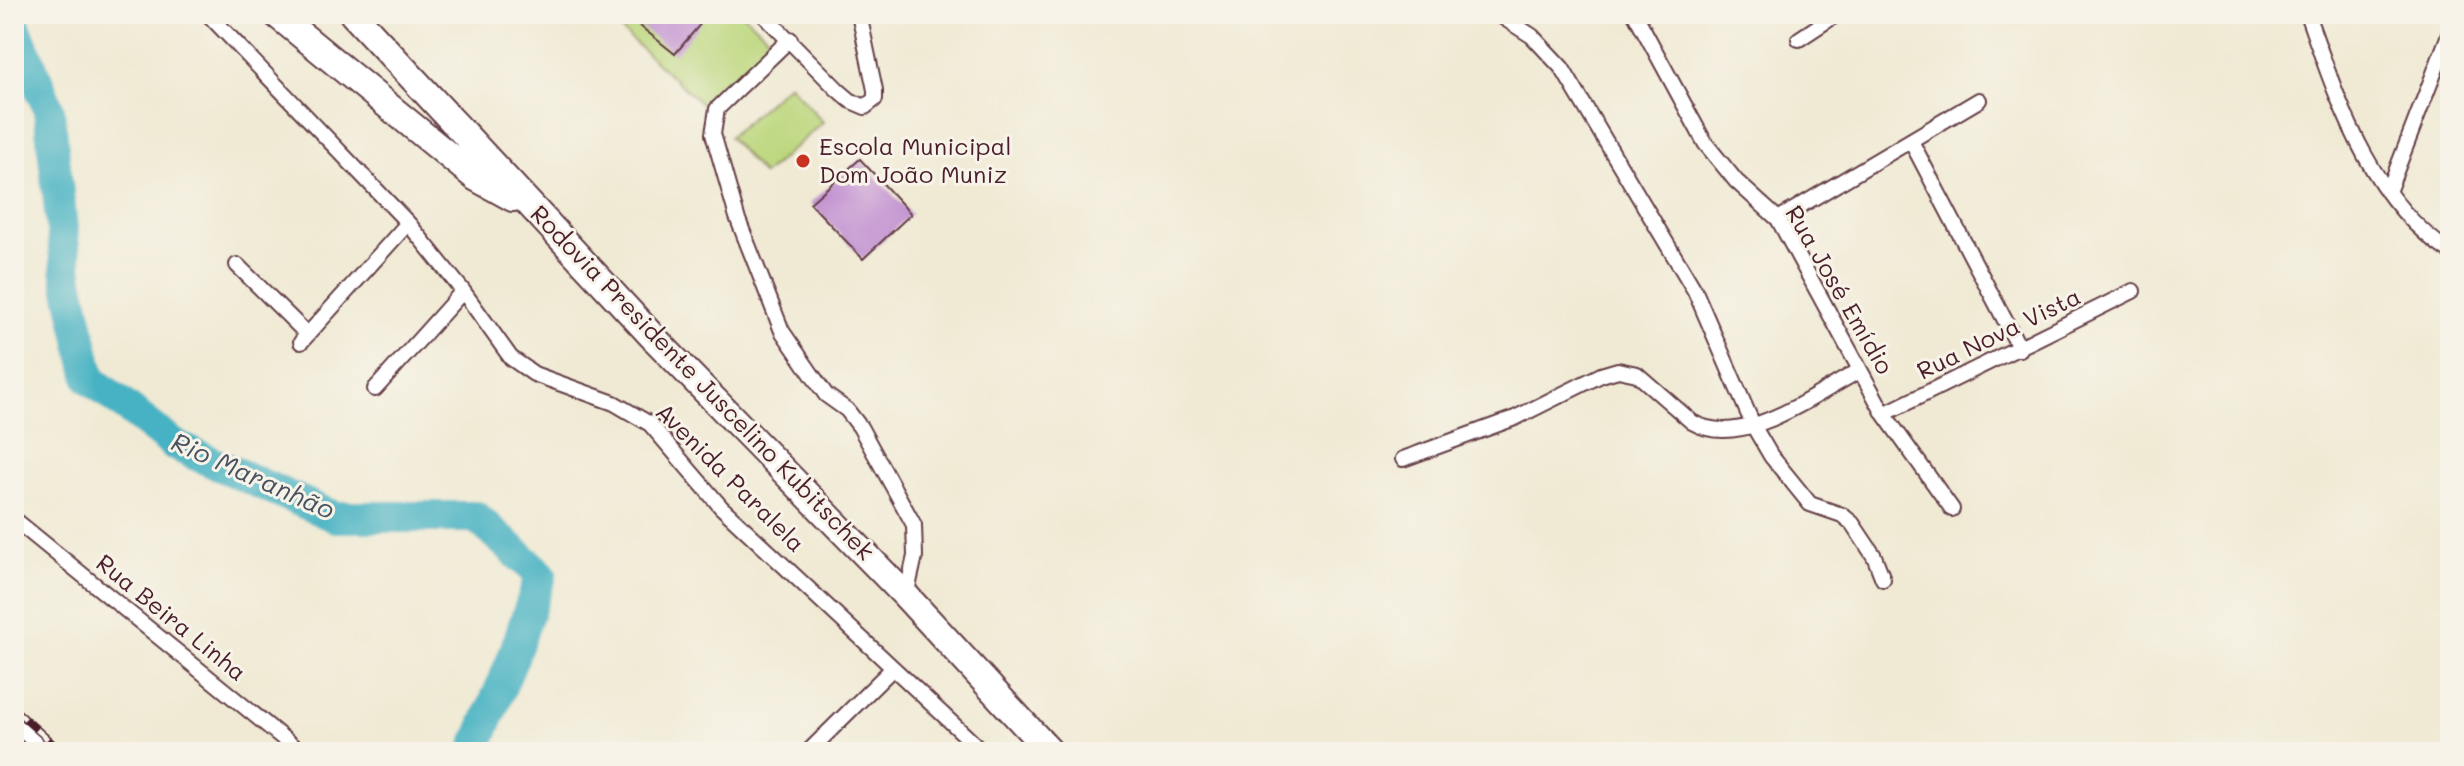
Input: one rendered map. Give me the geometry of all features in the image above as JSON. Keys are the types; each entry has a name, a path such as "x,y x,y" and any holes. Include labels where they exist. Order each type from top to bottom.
{"highway":[{"path":"276,14 475,177 533,206"},
{"name":"Rodovia Presidente Juscelino Kubitschek","path":"353,14 652,336 906,596 1050,752"}],"street":[{"name":"Avenida Paralela","path":"208,14 408,223 463,291 499,345 519,365 547,380 614,403 650,424 721,507 983,752"},
{"path":"763,14 851,101 860,106 871,105 875,99 874,77 859,14"},
{"path":"1498,14 1532,36 1562,68 1695,291 1754,427 1771,456 1810,504 1842,515 1852,523 1874,556 1883,579"},
{"name":"Rua José Emídio","path":"1635,14 1720,165 1778,219 1884,414 1952,509"},
{"path":"1799,39 1837,14"},
{"path":"2307,14 2354,134 2388,192 2429,238 2450,252"},
{"path":"2388,192 2450,32"},
{"path":"790,39 717,109 713,134 737,217 772,313 826,395 847,410 860,427 914,525 915,556 906,596"},
{"path":"1778,219 1912,143 1979,100"},
{"path":"1912,143 2020,349"},
{"path":"237,265 304,338 408,223"},
{"path":"375,389 463,291"},
{"name":"Rua Nova Vista","path":"1884,414 2133,291"},
{"path":"1403,459 1515,418 1601,375 1618,370 1637,374 1702,427 1724,431 1754,427 1859,371"},
{"name":"Rua Beira Linha","path":"14,519 300,752"},
{"path":"808,752 893,668"},
{"path":"14,724 47,752"}],"green space":[{"path":"604,14 743,14 778,46 709,111"},
{"path":"789,84 823,122 763,175 729,137"}],"building":[{"path":"625,14 692,14 702,22 675,54"},
{"path":"860,159 911,214 863,259 810,203"}],"waterway":[{"name":"Rio Maranhão","path":"14,24 49,110 67,276 90,379 176,446 335,517 476,517 541,575 512,660 474,752"}],"railway":[{"path":"14,709 62,752"}],"place":[{"name":"Escola Municipal Dom João Muniz","path":"803,161"}]}
